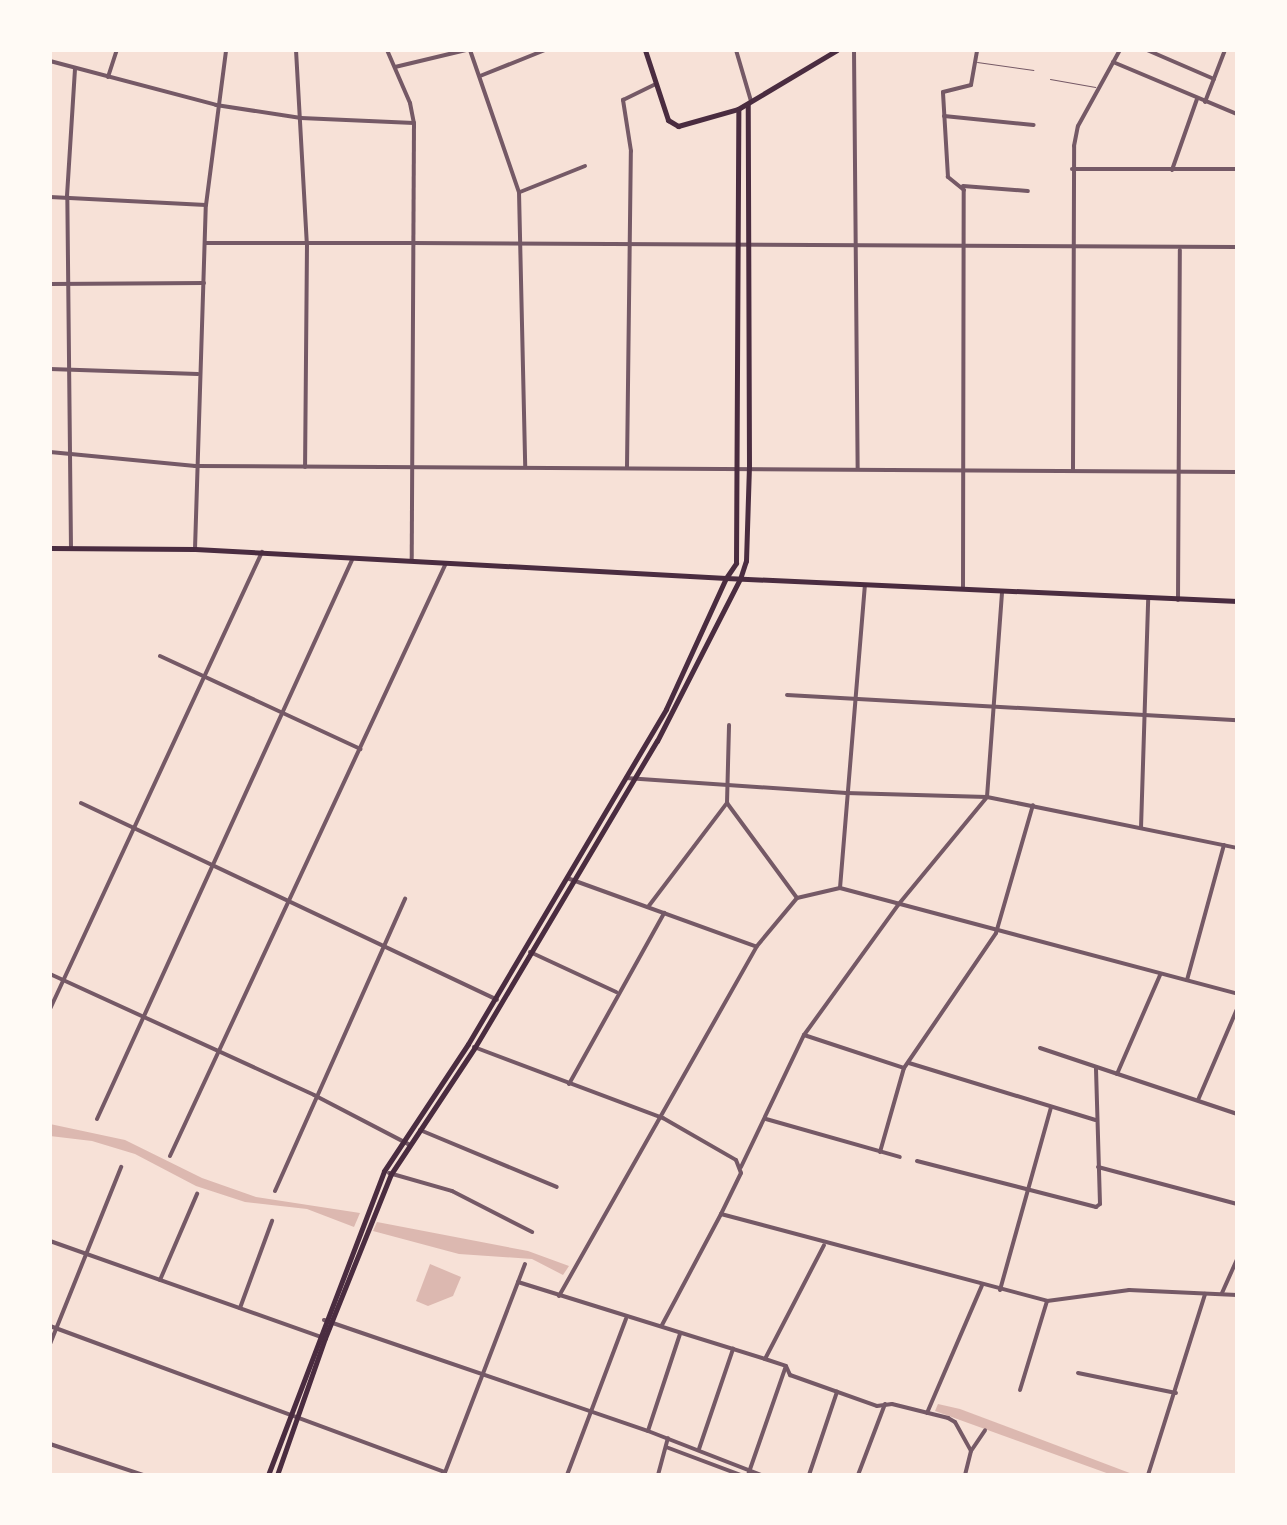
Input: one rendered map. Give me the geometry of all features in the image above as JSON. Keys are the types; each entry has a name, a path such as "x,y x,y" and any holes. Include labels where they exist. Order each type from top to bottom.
{"main road":[{"path":"645,50 668,120 687,126 738,109 838,50"},
{"path":"407,1143 476,1047 570,879 674,710 740,579 746,560 748,468 750,102"},
{"path":"629,779 736,563 738,109"},
{"path":"50,548 196,549 1002,593 1237,600"},
{"path":"277,1475 328,1321 388,1173 499,1001"},
{"path":"268,1475 317,1336 328,1321"}],"street":[{"path":"108,78 116,50"},
{"path":"196,549 195,466 206,204 226,50"},
{"path":"296,50 307,244 305,467"},
{"path":"387,50 414,123 412,562"},
{"path":"395,67 468,50 520,192 524,466"},
{"path":"479,76 545,50"},
{"path":"736,50 750,102"},
{"path":"854,50 858,468"},
{"path":"978,50 972,85 945,88 948,177 963,186 1028,192"},
{"path":"1072,470 1072,170 1078,126 1120,50"},
{"path":"1147,50 1214,79"},
{"path":"1205,102 1225,50"},
{"path":"50,61 216,105 301,118 414,123"},
{"path":"1113,62 1237,114"},
{"path":"71,548 66,196 75,68"},
{"path":"627,466 631,151 623,100 656,84"},
{"path":"1172,170 1197,100"},
{"path":"944,116 1034,124"},
{"path":"520,192 585,166"},
{"path":"1072,170 1237,169"},
{"path":"963,186 963,589"},
{"path":"50,197 206,204"},
{"path":"206,243 1237,247"},
{"path":"1178,600 1180,248"},
{"path":"50,284 204,282"},
{"path":"50,369 198,374"},
{"path":"50,452 195,466 1237,472"},
{"path":"50,1009 262,552"},
{"path":"97,1119 353,558"},
{"path":"170,1156 446,563"},
{"path":"840,888 864,585"},
{"path":"662,1326 721,1214 804,1035 898,905 986,796 1002,593"},
{"path":"1141,828 1148,600"},
{"path":"160,656 360,749"},
{"path":"788,694 1145,718 1237,720"},
{"path":"648,907 727,803 729,725"},
{"path":"629,779 846,793 986,796 1237,848"},
{"path":"81,803 499,1001"},
{"path":"727,803 796,898"},
{"path":"880,1152 907,1066 996,933 1033,805"},
{"path":"1187,980 1225,844"},
{"path":"570,879 757,946"},
{"path":"559,1296 664,1118 757,946 796,898 840,888 996,933 1237,994"},
{"path":"275,1191 314,1095 405,899"},
{"path":"569,1084 616,992 664,912"},
{"path":"528,951 616,992"},
{"path":"50,974 314,1095 407,1143"},
{"path":"1117,1074 1160,975"},
{"path":"1198,1100 1237,1010"},
{"path":"804,1035 1098,1121"},
{"path":"468,1044 664,1118 741,1167"},
{"path":"1040,1048 1237,1114"},
{"path":"917,1162 1096,1207 1100,1204 1096,1068"},
{"path":"1000,1290 1052,1108"},
{"path":"766,1119 900,1158"},
{"path":"420,1130 557,1187"},
{"path":"50,1344 121,1167"},
{"path":"1098,1167 1237,1204"},
{"path":"388,1173 452,1191 532,1232"},
{"path":"160,1280 196,1194"},
{"path":"721,1214 824,1245 1046,1301 1130,1290 1204,1296 1223,1290 1237,1294"},
{"path":"240,1308 272,1221"},
{"path":"50,1241 325,1338"},
{"path":"765,1358 824,1245"},
{"path":"1223,1290 1237,1259"},
{"path":"50,1326 299,1414 445,1474 525,1264"},
{"path":"518,1282 626,1319 640,1317 680,1334 765,1358 786,1366 790,1375 877,1406 885,1404 955,1422 971,1450"},
{"path":"927,1413 982,1285"},
{"path":"1148,1475 1204,1296"},
{"path":"1020,1390 1046,1301"},
{"path":"568,1475 626,1319"},
{"path":"328,1321 699,1448 746,1473"},
{"path":"648,1432 680,1334"},
{"path":"699,1448 733,1349"},
{"path":"746,1473 786,1366"},
{"path":"1078,1374 1176,1393"},
{"path":"809,1475 838,1392"},
{"path":"858,1475 885,1404"},
{"path":"965,1475 971,1450 984,1430"},
{"path":"658,1475 668,1438"},
{"path":"50,1444 143,1475"},
{"path":"666,1446 761,1475"}],"lane":[{"path":"977,62 1033,70"},
{"path":"1050,79 1098,88"}],"shaded area":[{"path":"50,1124 125,1140 202,1178 256,1197 360,1213 354,1227 307,1209 245,1202 196,1186 135,1154 92,1141 50,1136"},
{"path":"377,1222 528,1251 569,1266 563,1275 532,1259 459,1254 373,1231"},
{"path":"430,1264 461,1277 453,1296 428,1306 416,1301"},
{"path":"938,1404 1135,1475 1112,1475 935,1411"}]}
